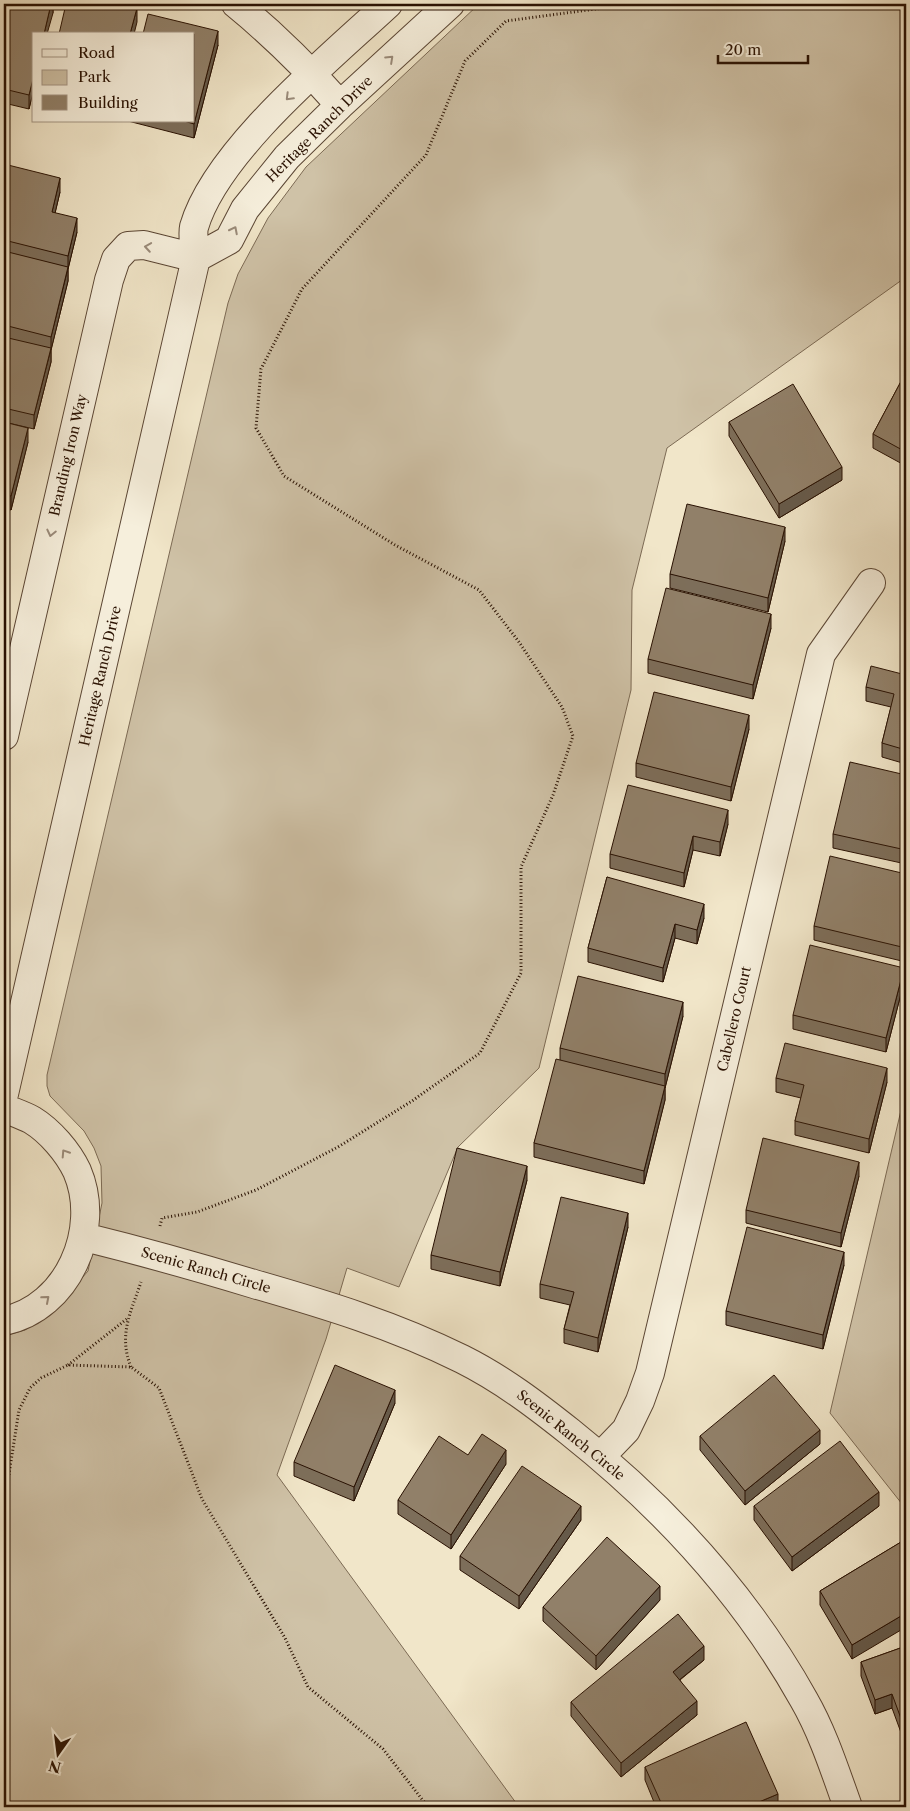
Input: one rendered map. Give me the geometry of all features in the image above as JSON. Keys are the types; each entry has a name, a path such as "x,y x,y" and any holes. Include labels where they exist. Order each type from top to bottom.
{"street":[{"path":"236,4 263,26 312,74 340,105"},
{"name":"Heritage Ranch Drive","path":"4,1094 9,1045 196,258 194,229 215,182 250,138 312,74 388,4"},
{"name":"Heritage Ranch Drive","path":"196,258 229,240 245,209 266,182 340,105 450,4"},
{"name":"Branding Iron Way","path":"4,736 109,280 116,260 128,246 144,245 196,258"},
{"name":"Cabellero Court","path":"601,1456 626,1430 640,1401 650,1373 821,654 871,583"},
{"path":"4,1108 32,1120 58,1142 77,1170 85,1203 84,1237 71,1271 47,1300 15,1319 4,1322"},
{"name":"Scenic Ranch Circle","path":"84,1237 352,1312 408,1334 464,1360 521,1392 601,1456 676,1526 731,1590 805,1701 848,1807"}],"path":[{"path":"428,1807 382,1749 308,1687 285,1638 202,1499 159,1388 131,1367 125,1352 124,1338 162,1218 197,1212 256,1190 338,1147 412,1101 480,1052 521,973 521,867 553,795 572,736 562,707 519,642 479,590 395,545 284,476 256,428 261,369 302,289 426,155 465,61 506,21 603,8 610,4"},
{"path":"4,1506 21,1402 30,1388 41,1378 68,1365 129,1318"},
{"path":"68,1365 131,1367"}],"green space":[{"path":"479,4 906,4 906,277 667,448 632,590 631,690 539,1068 458,1147 399,1287 347,1268 326,1339 277,1475 519,1807 4,1807 4,1336 25,1330 54,1310 88,1271 102,1203 101,1166 94,1148 84,1131 50,1096 47,1086 47,1075 228,303 238,274 268,218 306,167"},
{"path":"906,1089 906,1509 830,1413"}],"building":[{"path":"4,4 51,4 44,32 32,32 32,83 29,95 4,89"},
{"path":"66,4 122,4 137,8 131,32 59,32"},
{"path":"148,14 218,31 195,120 195,32 144,32"},
{"path":"4,164 60,178 52,212 77,218 68,256 4,240"},
{"path":"4,251 68,267 51,337 4,325"},
{"path":"4,337 51,348 34,415 4,408"},
{"path":"906,372 906,452 873,434"},
{"path":"793,384 842,467 779,504 729,422"},
{"path":"4,422 28,428 11,496 4,495"},
{"path":"687,504 785,527 768,598 670,574"},
{"path":"666,588 771,614 753,685 648,659"},
{"path":"871,666 906,675 906,750 882,743 894,694 866,687"},
{"path":"654,692 749,715 731,787 636,763"},
{"path":"850,762 906,775 906,850 833,834"},
{"path":"628,785 728,810 720,842 693,836 684,873 610,854"},
{"path":"830,856 906,874 906,948 814,926"},
{"path":"607,877 704,904 697,930 675,924 663,968 588,948"},
{"path":"810,945 904,968 886,1038 793,1015"},
{"path":"578,976 683,1002 665,1074 560,1048"},
{"path":"785,1043 887,1068 869,1139 795,1121 804,1085 776,1078"},
{"path":"556,1059 665,1086 644,1171 534,1143"},
{"path":"763,1138 859,1162 841,1233 746,1210"},
{"path":"457,1148 527,1166 500,1272 431,1255"},
{"path":"561,1197 628,1213 598,1338 564,1329 574,1292 540,1284"},
{"path":"747,1227 844,1252 823,1335 726,1311"},
{"path":"335,1365 395,1390 354,1487 294,1462"},
{"path":"774,1375 820,1430 745,1491 700,1436"},
{"path":"482,1434 506,1450 451,1535 398,1500 439,1436 468,1455"},
{"path":"840,1441 879,1492 792,1557 754,1506"},
{"path":"522,1466 581,1506 519,1596 460,1556"},
{"path":"607,1537 660,1586 596,1656 543,1607"},
{"path":"906,1539 906,1613 852,1645 820,1591"},
{"path":"678,1614 704,1646 673,1672 697,1701 621,1763 571,1702"},
{"path":"906,1646 906,1722 903,1724 892,1694 875,1700 861,1662"},
{"path":"746,1722 778,1794 747,1807 663,1807 645,1767"},
{"path":"906,1752 906,1764 903,1753"}]}
